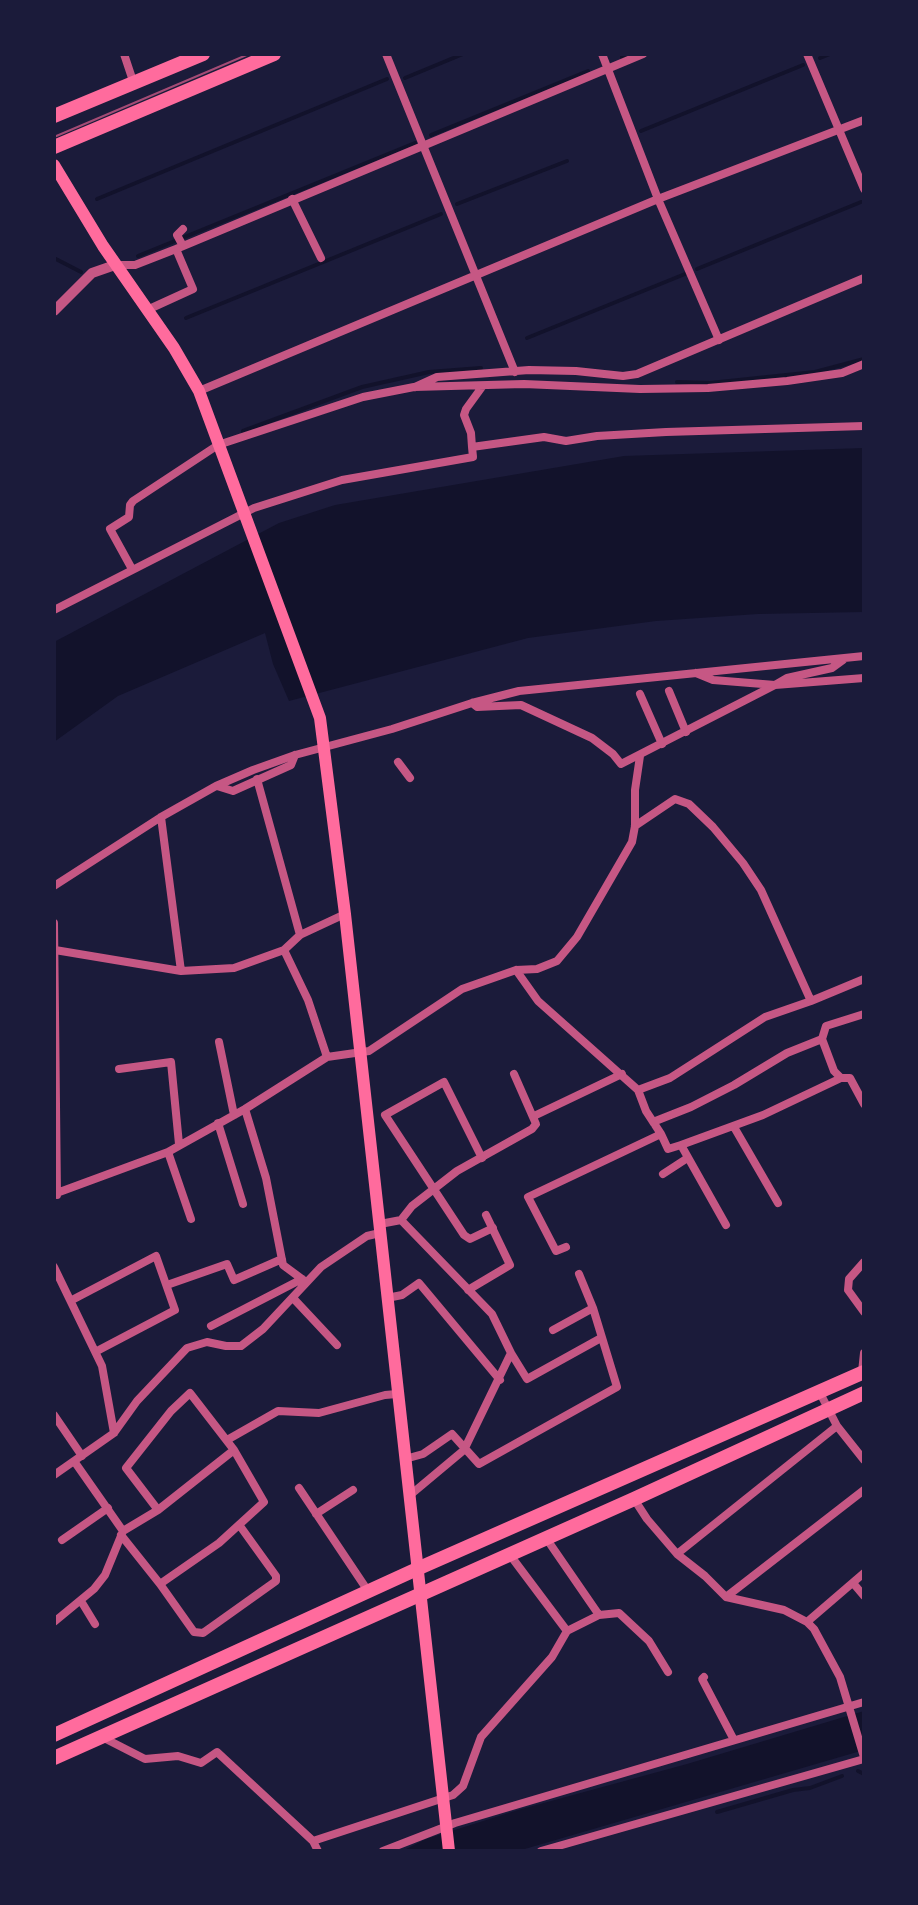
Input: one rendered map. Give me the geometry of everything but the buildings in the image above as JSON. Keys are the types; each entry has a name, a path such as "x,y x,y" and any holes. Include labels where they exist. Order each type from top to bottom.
{"highway":[{"path":"54,116 203,54"},
{"path":"54,147 274,54"},
{"path":"54,1735 417,1569 863,1372"},
{"path":"54,1758 864,1393"}],"main road":[{"path":"54,165 115,265 199,391 320,718 345,914 449,1851"}],"street":[{"path":"124,54 134,84"},
{"path":"386,54 515,372"},
{"path":"602,54 658,199 719,340"},
{"path":"54,311 92,273 115,265 135,265 180,248 643,54"},
{"path":"807,54 864,189"},
{"path":"199,391 658,199 864,120"},
{"path":"292,199 321,258"},
{"path":"147,310 193,289 180,248 180,232"},
{"path":"414,387 437,377 548,370 630,376 864,278"},
{"path":"132,569 110,529 129,517 133,501 218,445 363,397 414,387 545,383 640,389 708,388 842,373 864,364"},
{"path":"54,610 132,569 247,516 342,480 473,457 471,433 464,415 482,387"},
{"path":"472,447 544,437 566,441 666,432 864,426"},
{"path":"54,886 161,817 216,786 324,742 392,729 519,691 864,656"},
{"path":"472,703 477,707 521,705 592,738 621,764 787,678 832,668 844,659"},
{"path":"695,672 713,680 775,685 864,678"},
{"path":"669,691 686,732"},
{"path":"640,694 662,744"},
{"path":"216,786 233,791 291,765 295,755"},
{"path":"54,923 56,1194 168,1152 245,1109 327,1057 360,1054 417,1021 462,989 516,970 537,969 557,961 577,937 632,842 640,756"},
{"path":"398,762 410,778"},
{"path":"257,779 300,935"},
{"path":"635,826 675,799 689,804 713,827 761,890 811,1001"},
{"path":"161,817 181,971"},
{"path":"55,950 181,971 234,968 284,950 300,935 345,914"},
{"path":"284,950 308,1000 327,1057"},
{"path":"516,970 538,1001 638,1090 668,1149 734,1127 841,1078 850,1078 864,1104"},
{"path":"638,1090 670,1078 765,1017 864,979"},
{"path":"841,1078 834,1071 822,1039 826,1026 864,1014"},
{"path":"653,1122 691,1107 787,1053 822,1039"},
{"path":"219,1042 234,1115"},
{"path":"119,1069 171,1062 179,1144"},
{"path":"211,1326 304,1281 367,1236 401,1220 412,1206 457,1171 532,1129 536,1124 534,1116 514,1074"},
{"path":"534,1116 622,1074"},
{"path":"367,1116 385,1115 444,1082 482,1158"},
{"path":"245,1109 266,1178 283,1265 304,1281"},
{"path":"385,1115 464,1235 470,1239 493,1228"},
{"path":"218,1123 243,1204"},
{"path":"734,1127 778,1203"},
{"path":"566,1247 556,1251 528,1197 661,1134"},
{"path":"681,1145 686,1159 726,1225"},
{"path":"168,1152 191,1219"},
{"path":"663,1174 686,1159"},
{"path":"468,1290 510,1265 486,1215"},
{"path":"401,1220 492,1314 527,1379 601,1338"},
{"path":"72,1300 156,1256 175,1310 97,1351"},
{"path":"167,1285 227,1264 234,1280 282,1259"},
{"path":"864,1262 849,1279 848,1290 864,1312"},
{"path":"54,1267 97,1351 114,1433"},
{"path":"405,1459 423,1454 452,1434 479,1464 617,1387 593,1308 579,1274"},
{"path":"55,1473 114,1433 137,1401 187,1348 207,1342 241,1346 293,1298 304,1281"},
{"path":"387,1298 402,1295 419,1283 500,1380"},
{"path":"293,1298 337,1345"},
{"path":"553,1330 593,1308"},
{"path":"409,1496 464,1450 511,1353"},
{"path":"863,1372 864,1353"},
{"path":"819,1391 837,1426 864,1460"},
{"path":"158,1510 126,1468 171,1411 190,1393 234,1450 264,1502 240,1526 160,1584"},
{"path":"227,1440 278,1411 319,1413 397,1394"},
{"path":"54,1415 122,1533 194,1632 203,1633 276,1581 276,1576 240,1526"},
{"path":"677,1554 837,1426"},
{"path":"54,1622 81,1601 105,1575 122,1533 158,1510 234,1450"},
{"path":"299,1488 368,1591"},
{"path":"316,1514 353,1490"},
{"path":"726,1597 864,1490"},
{"path":"541,1851 864,1757 840,1677 827,1649 807,1622 784,1610 726,1597 677,1554 634,1499"},
{"path":"62,1540 108,1508"},
{"path":"546,1538 599,1615"},
{"path":"510,1555 567,1631"},
{"path":"807,1622 864,1573"},
{"path":"853,1583 864,1596"},
{"path":"81,1601 95,1624"},
{"path":"313,1841 453,1795 463,1786 481,1737 552,1657 567,1631 599,1615 619,1613 649,1641 668,1672"},
{"path":"704,1677 702,1679 734,1740"},
{"path":"383,1851 446,1827 734,1740 850,1709 864,1702"},
{"path":"101,1737 145,1759 178,1756 201,1763 217,1752 313,1841 318,1851"},
{"path":"559,1846 569,1851"}],"shaded area":[{"path":"864,448 864,612 758,614 656,621 528,638 289,701 273,664 265,633 118,696 54,742 54,642 279,523 335,505 624,456"},
{"path":"864,1711 864,1750 518,1851 402,1851 426,1839 518,1810"}],"waterway":[{"path":"405,78 463,54"},
{"path":"622,57 629,54"},
{"path":"820,58 830,54"},
{"path":"641,131 803,65"},
{"path":"431,135 588,71"},
{"path":"97,199 387,79"},
{"path":"138,256 415,143"},
{"path":"457,204 567,161"},
{"path":"697,269 861,202"},
{"path":"186,318 441,214"},
{"path":"54,258 81,272"},
{"path":"527,338 685,274"},
{"path":"677,382 710,383 815,372 864,359"},
{"path":"243,431 362,387 429,372 481,368"},
{"path":"858,1771 864,1774"},
{"path":"717,1812 810,1788 842,1776"}],"tram line":[{"path":"54,137 249,54"}]}
